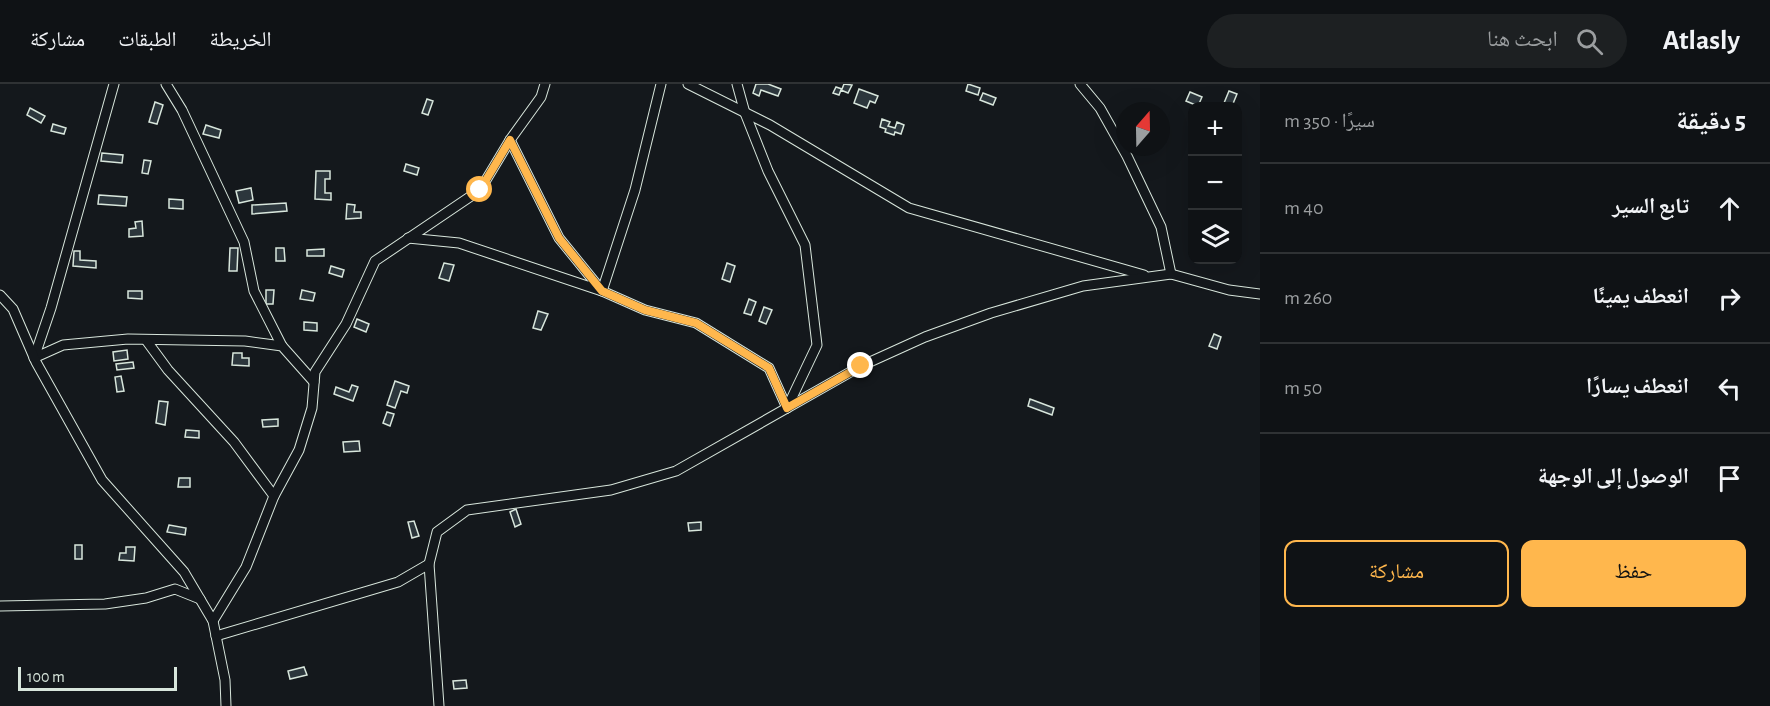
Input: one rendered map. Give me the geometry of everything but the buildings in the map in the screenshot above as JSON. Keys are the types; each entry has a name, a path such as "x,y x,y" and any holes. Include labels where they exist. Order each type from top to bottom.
{"street":[{"path":"34,358 51,308 114,84"},
{"path":"166,84 182,110 244,242 254,291 282,346 315,382"},
{"path":"213,621 246,567 274,496 299,450 312,408 315,372 346,324 375,261 480,190 510,140 541,97 545,84"},
{"path":"602,291 635,190 661,84"},
{"path":"688,84 770,125 909,208 1149,276"},
{"path":"737,84 745,113 768,171 805,245 817,345 787,408"},
{"path":"1080,84 1100,108 1127,156 1161,227 1171,274"},
{"path":"510,140 559,238 602,291"},
{"path":"408,238 459,243 602,291 645,310 696,323 769,368 787,408"},
{"path":"440,706 429,564 437,532 467,510 611,490 676,471 861,366 925,337 991,312 1083,286 1171,274 1229,290 1260,294"},
{"path":"0,295 13,309 34,358 102,480 184,572 213,621 225,680 226,706"},
{"path":"34,358 63,345 128,339 233,341 282,346"},
{"path":"146,340 168,370 234,442 274,496"},
{"path":"216,636 398,582 429,564"},
{"path":"0,606 105,604 146,598 175,589 200,599"}],"route":[{"path":"480,190 510,140 559,238 602,291 645,310 696,323 769,368 787,408 861,366"}]}
